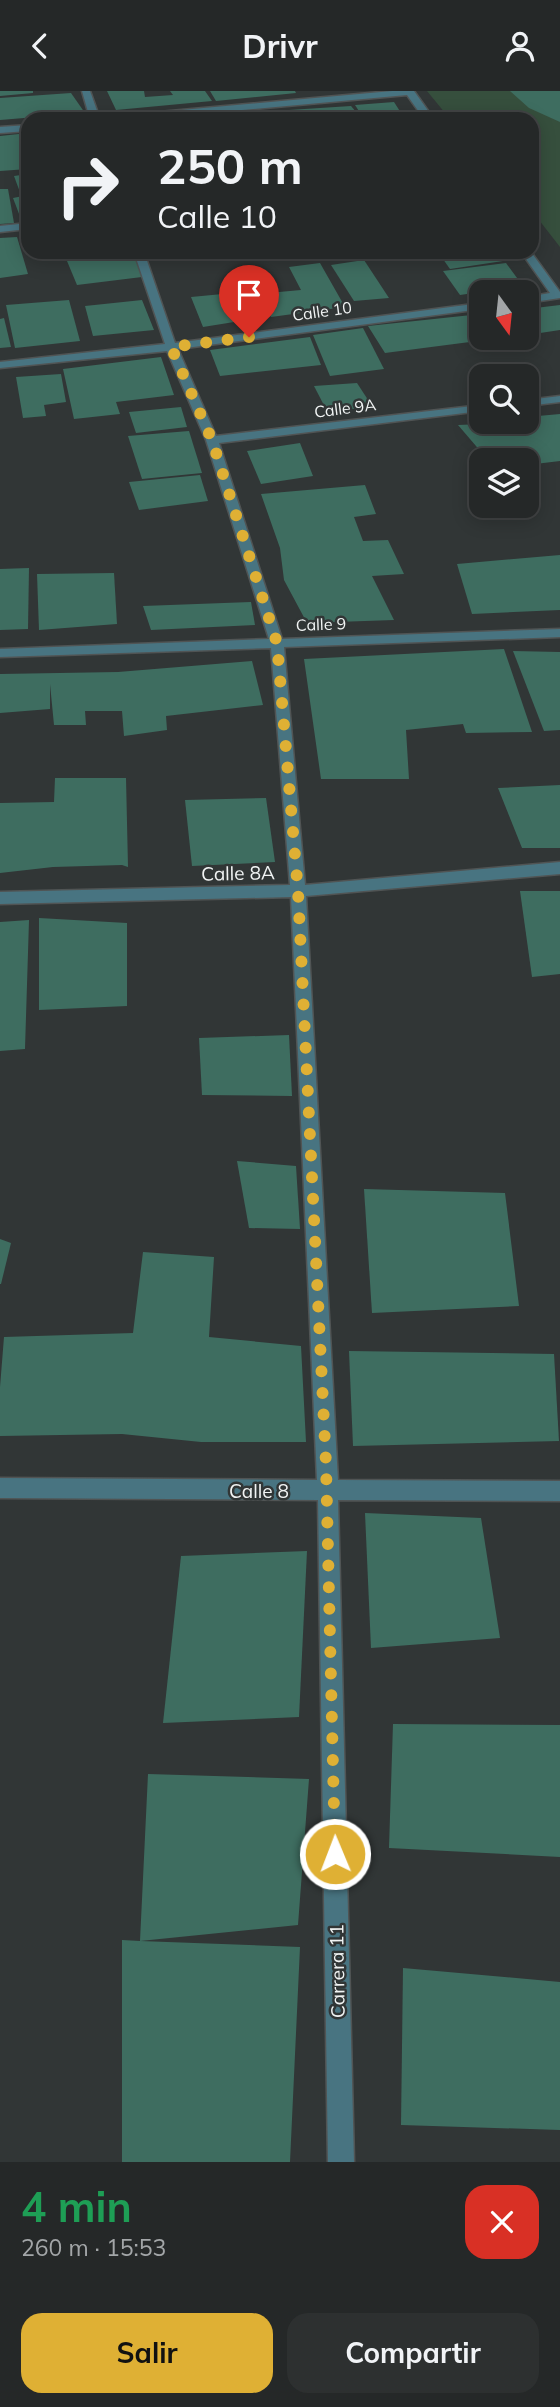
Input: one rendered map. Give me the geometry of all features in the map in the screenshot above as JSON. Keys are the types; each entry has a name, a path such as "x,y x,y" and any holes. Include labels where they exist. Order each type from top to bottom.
{"street":[{"path":"86,91 93,112"},
{"path":"191,112 409,92 424,112"},
{"path":"0,130 21,128"},
{"path":"0,229 21,227"},
{"name":"Carrera 11","path":"141,259 171,347 212,440 277,643 298,891 327,1491 341,2162"},
{"path":"531,259 559,295 539,298"},
{"name":"Calle 10","path":"0,365 171,347 469,308"},
{"path":"539,402 560,399"},
{"name":"Calle 9A","path":"212,440 469,409"},
{"name":"Calle 9","path":"0,653 560,633"},
{"name":"Calle 8A","path":"0,898 298,891 560,868"},
{"name":"Calle 8","path":"0,1489 560,1491"}],"green space":[{"path":"427,91 560,91 560,247 539,220 539,112 444,112"}],"building":[{"path":"0,91 33,91 33,93 0,96"},
{"path":"107,91 144,91 145,97 173,95 170,91 205,91 212,101 116,110"},
{"path":"210,91 295,91 296,93 216,101"},
{"path":"510,91 560,91 560,122 529,108"},
{"path":"71,93 84,112 21,112 21,118 0,120 0,98"},
{"path":"394,102 400,112 360,112 355,105"},
{"path":"351,106 356,112 259,112"},
{"path":"21,134 21,170 0,171 0,136"},
{"path":"21,175 21,195 14,176"},
{"path":"0,189 8,189 14,223 0,224"},
{"path":"21,196 21,219 13,198"},
{"path":"17,237 21,259 24,259 28,274 0,278 0,238"},
{"path":"135,259 142,277 77,285 67,261"},
{"path":"443,259 503,261 450,269"},
{"path":"364,260 389,298 354,301 331,265"},
{"path":"320,263 345,307 271,317 257,294 301,290 289,267"},
{"path":"506,263 519,280 469,280 469,294 460,295 443,271"},
{"path":"254,291 265,317 203,327 191,297"},
{"path":"69,300 80,341 15,348 6,305"},
{"path":"142,300 154,330 93,336 85,306"},
{"path":"560,305 560,330 539,333 539,308"},
{"path":"469,315 469,342 385,353 368,326"},
{"path":"4,318 11,347 0,348 0,319"},
{"path":"363,328 384,369 330,376 313,335"},
{"path":"310,337 321,365 220,376 210,350"},
{"path":"161,357 174,395 116,402 120,414 74,419 63,369"},
{"path":"61,374 66,402 44,405 46,416 23,418 16,377"},
{"path":"357,383 372,406 328,413 314,386"},
{"path":"181,407 187,427 136,433 129,412"},
{"path":"560,414 560,461 539,464 539,448 478,448 458,425 469,425 469,434 539,434 539,416"},
{"path":"189,431 202,473 142,479 128,436"},
{"path":"300,443 313,476 261,484 247,451"},
{"path":"200,475 208,501 139,510 129,482"},
{"path":"365,485 376,514 354,517 363,541 388,540 404,574 372,576 394,620 307,623 284,580 280,548 261,494"},
{"path":"560,555 560,610 472,614 457,564"},
{"path":"29,568 28,629 0,630 0,569"},
{"path":"114,573 117,624 39,630 37,574"},
{"path":"251,602 255,625 151,630 143,606"},
{"path":"504,649 532,732 466,733 463,724 406,730 409,779 321,779 304,659"},
{"path":"513,651 560,652 560,730 544,731"},
{"path":"252,661 263,705 166,716 167,730 124,736 122,711 85,711 86,725 54,725 50,684 50,709 0,713 0,674 118,672"},
{"path":"55,778 126,778 128,867 53,867 0,873 0,803 54,802"},
{"path":"560,785 560,848 522,848 498,788"},
{"path":"266,798 275,862 192,866 185,800"},
{"path":"520,891 560,891 560,974 532,977"},
{"path":"39,918 127,923 127,1006 39,1010"},
{"path":"29,920 25,1049 0,1051 0,922"},
{"path":"289,1035 292,1096 202,1095 199,1038"},
{"path":"237,1161 296,1166 300,1229 249,1228"},
{"path":"364,1189 505,1193 519,1306 372,1313"},
{"path":"0,1239 11,1243 1,1284 0,1284"},
{"path":"143,1252 214,1257 209,1337 301,1346 306,1442 201,1442 122,1434 0,1436 4,1337 133,1333"},
{"path":"349,1351 554,1354 559,1441 353,1446"},
{"path":"365,1513 481,1518 500,1638 371,1648"},
{"path":"307,1551 299,1717 163,1723 181,1556"},
{"path":"393,1724 560,1725 560,1857 389,1848"},
{"path":"148,1774 309,1779 298,1925 140,1941"},
{"path":"122,1940 300,1947 290,2162 122,2162"},
{"path":"403,1968 560,1982 560,2130 401,2125"}],"route":[{"path":"249,337 171,347 212,440 277,643 298,891 326,1464 335,1854"}]}
